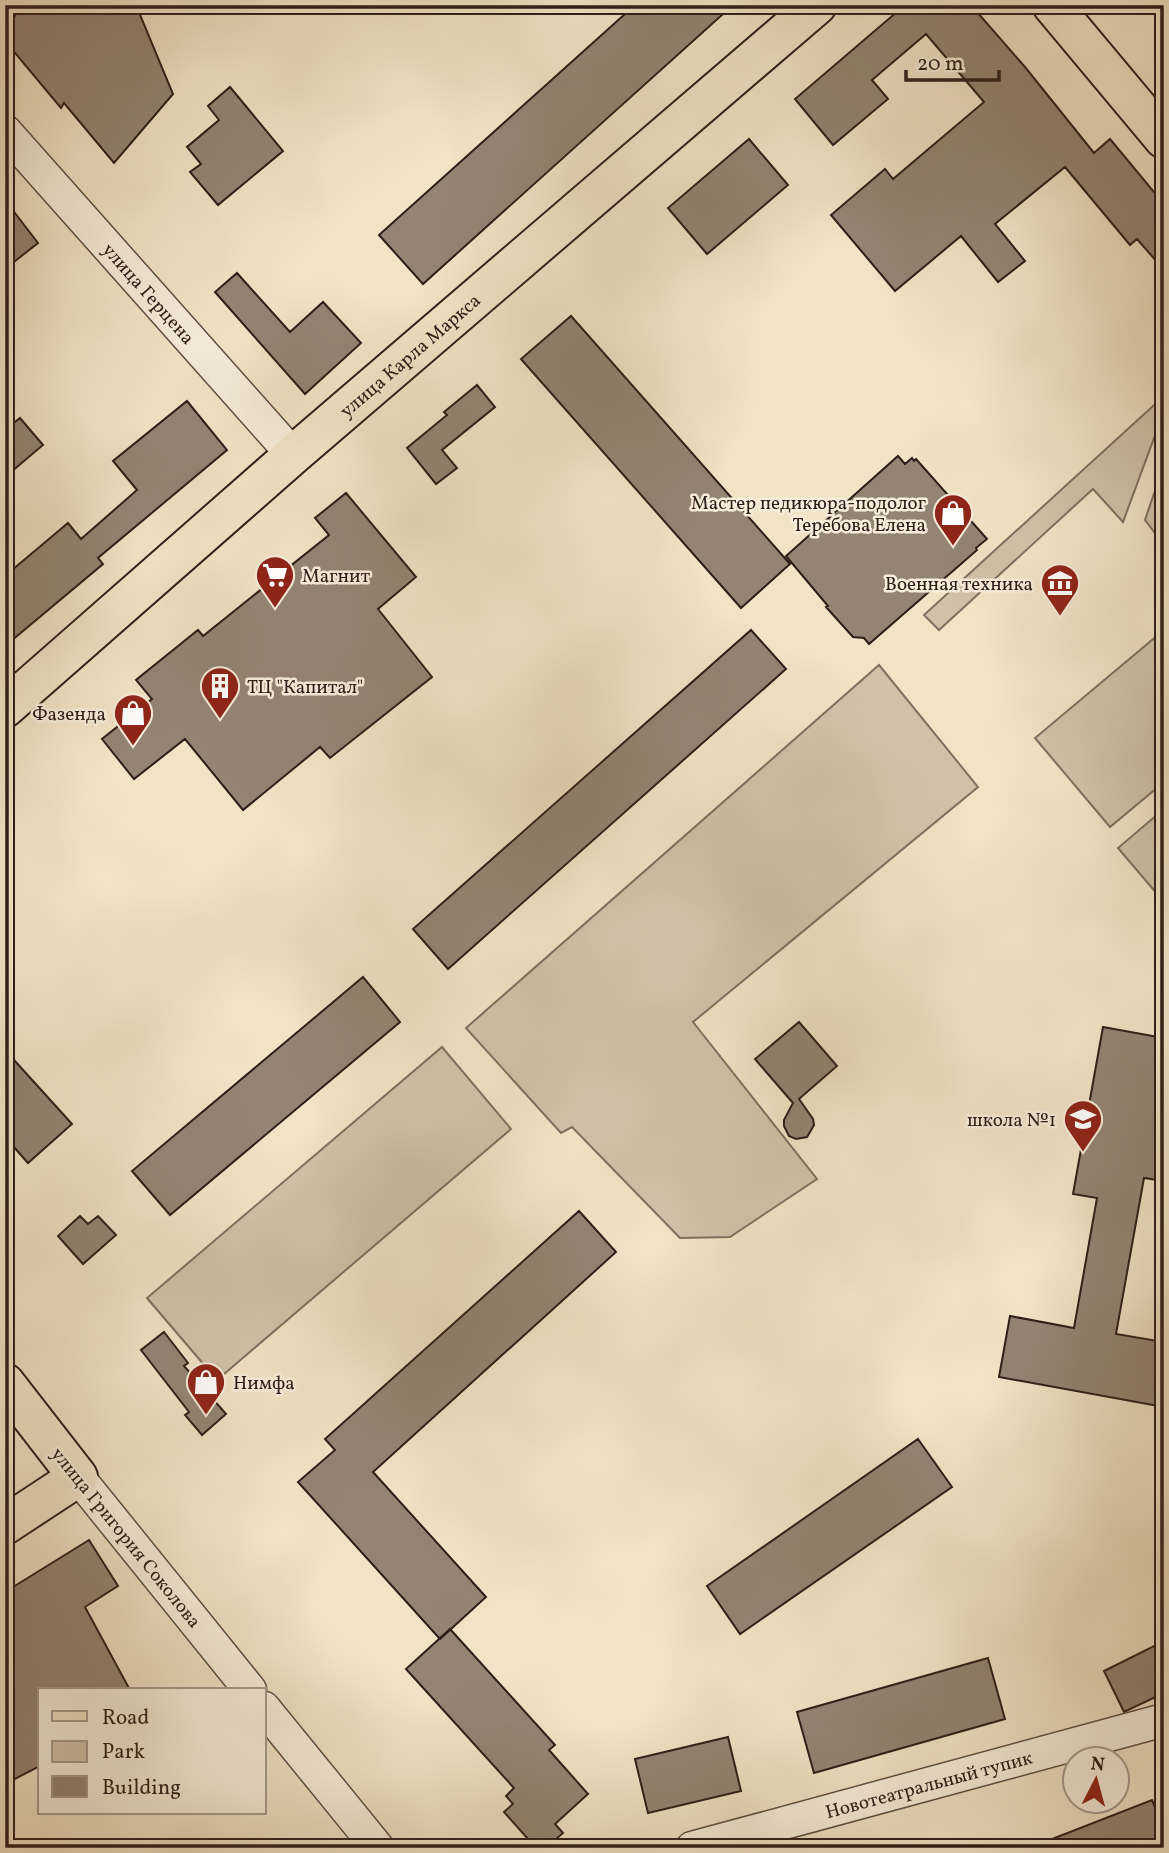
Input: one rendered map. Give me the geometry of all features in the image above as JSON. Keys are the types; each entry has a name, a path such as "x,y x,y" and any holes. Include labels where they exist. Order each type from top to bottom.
{"main road":[{"name":"улица Карла Маркса","path":"5,708 293,455 817,5"},
{"path":"1052,5 1164,139"},
{"name":"улица Григория Соколова","path":"5,1383 78,1477"},
{"path":"5,1525 78,1477"}],"street":[{"name":"улица Герцена","path":"5,131 293,455"},
{"name":"улица Григория Соколова","path":"78,1477 248,1688"},
{"path":"266,1710 378,1848"},
{"name":"Новотеатральный тупик","path":"692,1848 1164,1720"}],"green space":[{"path":"1164,396 1164,411 1123,522 1093,489 939,630 924,615"},
{"path":"1164,464 1164,537 1158,537 1145,520"},
{"path":"1164,630 1164,782 1110,827 1035,738"},
{"path":"879,665 978,787 693,1022 817,1179 730,1237 680,1238 572,1127 561,1133 466,1028"},
{"path":"1164,809 1164,902 1118,848"},
{"path":"442,1047 511,1129 217,1380 147,1298"}],"building":[{"path":"21,5 136,5 173,94 114,163 64,103 61,108 5,41 5,33"},
{"path":"635,5 733,5 423,284 379,235"},
{"path":"905,5 971,5 1094,153 1110,139 1164,204 1164,270 1137,239 1130,245 1065,167 995,224 1025,261 998,282 961,236 895,291 831,215 885,169 893,179 984,102 926,34 872,80 888,99 833,145 795,99"},
{"path":"230,87 283,151 218,205 190,172 201,164 187,147 219,120 208,106"},
{"path":"749,139 788,185 707,254 668,208"},
{"path":"5,200 38,243 5,269"},
{"path":"237,273 290,332 323,302 361,343 305,394 215,292"},
{"path":"571,316 790,564 741,608 521,359"},
{"path":"477,385 495,407 442,450 457,468 436,484 407,448 447,415 444,412"},
{"path":"187,401 227,450 98,558 103,564 5,646 5,576 68,523 81,539 137,490 113,461"},
{"path":"20,418 43,445 5,477 5,430"},
{"path":"898,456 905,464 912,458 914,461 916,459 987,539 869,644 864,638 853,637 786,556"},
{"path":"346,493 416,577 378,609 432,677 330,758 320,747 243,810 185,739 134,779 102,739 152,699 136,680 198,630 203,636 329,535 315,518"},
{"path":"751,630 786,669 448,969 413,929"},
{"path":"363,977 400,1022 170,1215 132,1171"},
{"path":"799,1022 837,1066 799,1099 813,1119 814,1125 807,1137 796,1139 789,1136 784,1126 784,1120 793,1103 755,1059"},
{"path":"1103,1027 1164,1038 1164,1181 1144,1178 1116,1334 1164,1342 1164,1407 999,1377 1010,1316 1074,1328 1097,1198 1073,1194"},
{"path":"5,1050 72,1124 28,1163 5,1137"},
{"path":"579,1211 616,1252 373,1472 486,1597 440,1639 298,1482 335,1450 325,1439"},
{"path":"80,1216 88,1224 98,1216 116,1235 83,1264 58,1236"},
{"path":"164,1332 188,1363 184,1366 226,1414 202,1435 185,1415 189,1412 141,1350"},
{"path":"918,1439 952,1487 740,1634 707,1586"},
{"path":"89,1540 118,1586 85,1607 129,1688 38,1688 38,1767 5,1784 5,1592"},
{"path":"450,1629 555,1745 549,1750 588,1794 555,1824 563,1833 546,1848 536,1848 504,1812 513,1804 506,1796 514,1788 406,1669"},
{"path":"1164,1641 1164,1693 1124,1712 1104,1671"},
{"path":"988,1658 1005,1719 814,1773 797,1712"},
{"path":"728,1737 741,1791 648,1813 635,1759"},
{"path":"1152,1800 1164,1829 1164,1848 1034,1846 1116,1814 1130,1814 1130,1809"}],"place":[{"name":"Мастер педикюра-подолог Теребова Елена","path":"953,547"},
{"name":"Магнит","path":"275,609"},
{"name":"Военная техника","path":"1060,617"},
{"name":"ТЦ \"Капитал\"","path":"220,720"},
{"name":"Фазенда","path":"133,747"},
{"name":"школа №1","path":"1083,1153"},
{"name":"Нимфа","path":"206,1416"}]}
